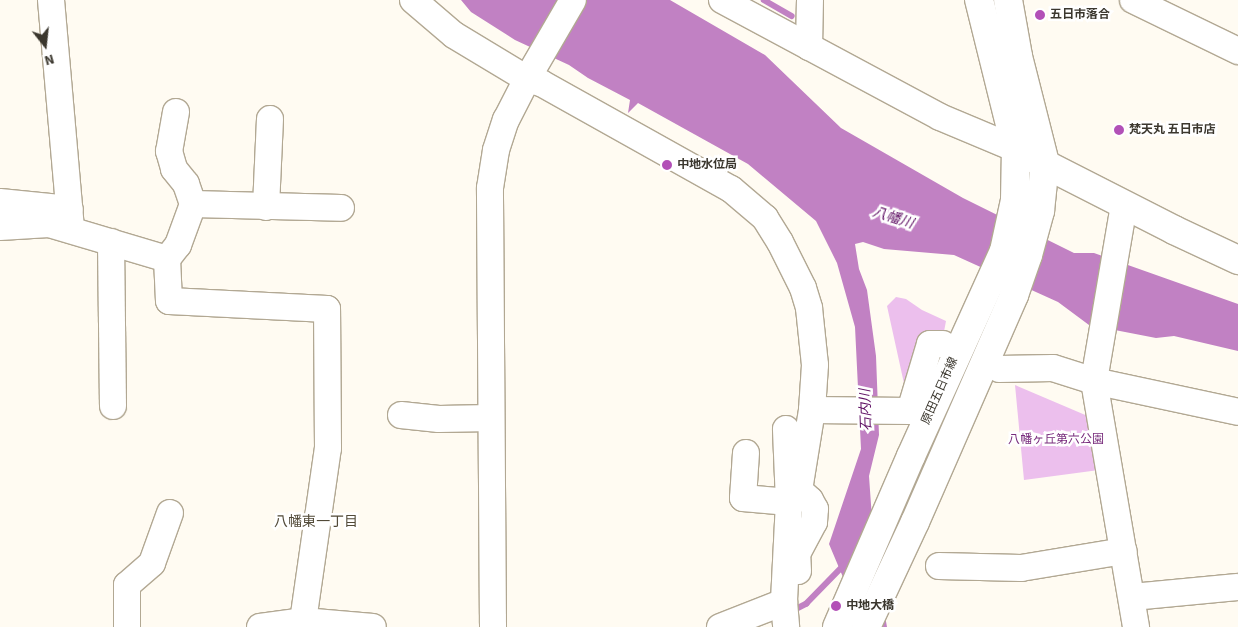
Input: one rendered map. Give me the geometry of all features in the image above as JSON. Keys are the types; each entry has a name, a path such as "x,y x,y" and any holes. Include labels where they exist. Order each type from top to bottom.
{"main road":[{"name":"原田五日市線","path":"842,615 910,456 1004,251 1015,191 1016,149 979,0"},
{"path":"866,627 916,522 994,340 1025,263 1040,204 1045,163 1018,56 1008,0"},
{"path":"1016,149 1045,163 1123,212 1238,260"}],"street":[{"path":"51,0 70,219"},
{"path":"413,0 454,35 531,74 541,83 708,175 731,189 765,218 794,267 809,308 820,410 794,496"},
{"path":"493,627 490,188 496,150 506,120 573,0"},
{"path":"722,0 940,117 1016,149"},
{"path":"809,47 810,0"},
{"path":"1133,0 1238,51"},
{"path":"176,112 169,151 174,169 186,184 193,204 178,246 167,259 169,301 327,309 328,448 303,621"},
{"path":"266,207 270,119"},
{"path":"0,202 70,219 111,242 167,259"},
{"path":"193,204 341,208"},
{"path":"1123,212 1097,370 1136,627"},
{"path":"0,227 49,224 70,219"},
{"path":"111,242 113,406"},
{"path":"820,410 910,410 930,344 943,344"},
{"path":"999,369 1053,368 1097,370 1238,412"},
{"path":"401,415 439,419 491,418"},
{"path":"720,627 791,614 794,496 786,429"},
{"path":"746,453 743,498 794,496"},
{"path":"127,627 127,585 152,563 170,513"},
{"path":"939,566 1021,568 1124,551"},
{"path":"1132,597 1238,587"},
{"path":"260,627 303,621 373,627"}],"green space":[{"path":"896,297 906,299 922,310 946,321 943,337 905,388 887,306"},
{"name":"八幡ヶ丘第六公園","path":"1015,385 1090,417 1099,470 1024,480"}],"water":[{"path":"461,0 670,0 765,55 841,128 963,198 1074,253 1094,253 1238,304 1238,351 1174,336 1156,338 1089,325 1058,302 954,255 884,249 863,242 855,244 859,269 867,290 876,356 879,435 869,476 875,561 887,627 864,627 829,544 861,449 855,327 837,263 816,221 748,164 638,103 628,113 630,100 588,78 569,65 515,40 471,12"}],"waterway":[{"path":"764,0 792,16"},
{"path":"792,611 806,604 844,565"}],"place":[{"name":"五日市落合","path":"1040,15"},
{"name":"梵天丸 五日市店","path":"1119,130"},
{"name":"中地水位局","path":"667,165"},
{"name":"中地大橋","path":"836,606"}],"district":[{"name":"八幡東一丁目","path":"316,522"}],"water label":[{"name":"八幡川","path":"893,218"},
{"name":"石内川","path":"866,410"}]}
